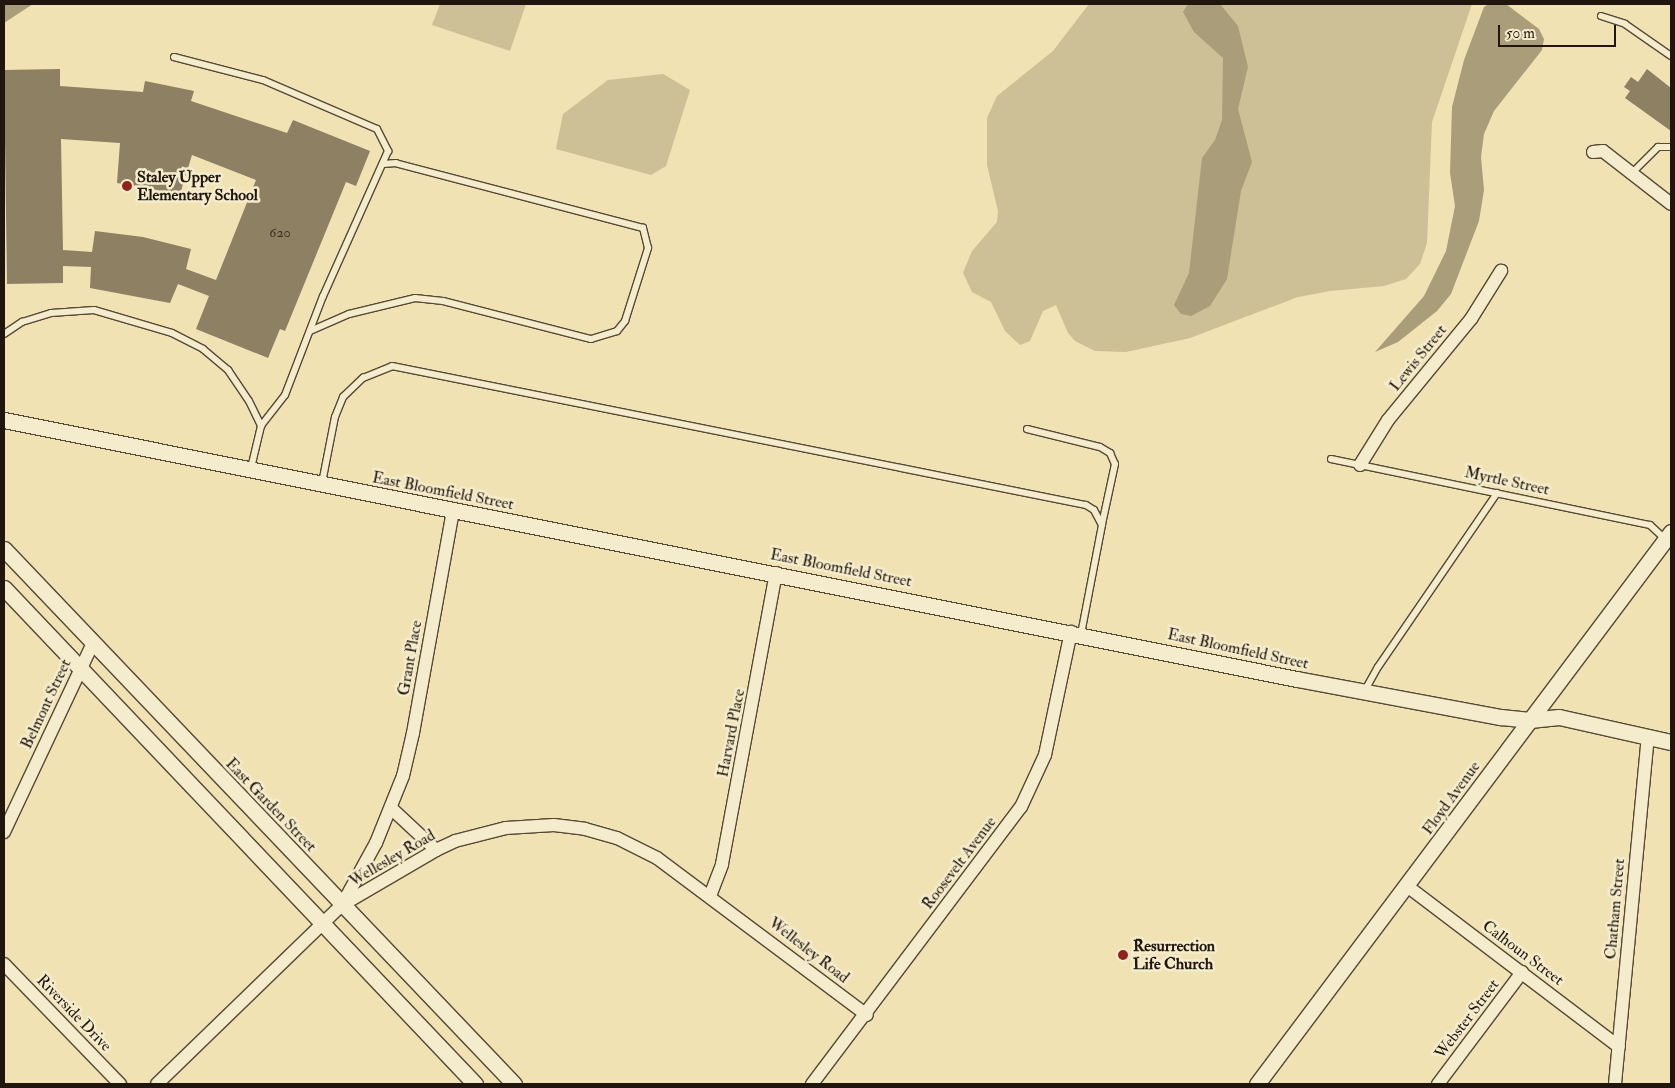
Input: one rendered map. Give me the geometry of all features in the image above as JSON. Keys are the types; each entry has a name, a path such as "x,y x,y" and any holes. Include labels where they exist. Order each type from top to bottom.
{"street":[{"path":"1593,152 1603,151 1671,204"},
{"name":"Lewis Street","path":"1360,465 1388,420 1471,319 1501,271"},
{"name":"East Bloomfield Street","path":"4,420 251,471 776,573 1364,692 1530,720 1559,718 1671,742"},
{"name":"Grant Place","path":"342,904 392,809 413,733 453,510"},
{"name":"Floyd Avenue","path":"1257,1084 1669,538"},
{"name":"East Garden Street","path":"4,549 514,1084"},
{"name":"Harvard Place","path":"710,896 724,854 776,573"},
{"path":"4,588 475,1084"},
{"name":"Roosevelt Avenue","path":"812,1084 867,1015 1021,807 1036,781 1045,755 1076,633"},
{"name":"Belmont Street","path":"4,832 93,643"},
{"name":"Chatham Street","path":"1615,1084 1648,737"},
{"path":"392,809 436,850"},
{"name":"Wellesley Road","path":"156,1084 342,904 455,841 506,828 554,825 585,829 617,838 657,858 867,1015"},
{"name":"Calhoun Street","path":"1408,886 1619,1047"},
{"name":"Riverside Drive","path":"4,964 120,1084"},
{"name":"Webster Street","path":"1438,1084 1522,972"}],"lane":[{"path":"1601,16 1625,24 1671,56"},
{"path":"174,57 263,80 377,129 388,151 310,331 285,395 261,426 251,471"},
{"path":"1632,173 1658,147 1671,147"},
{"path":"310,331 349,314 415,298 443,301 590,339 617,332 625,321 648,248 643,228 396,163 383,164"},
{"path":"4,334 22,322 51,313 94,310 172,333 203,349 228,370 249,401 261,426"},
{"path":"322,485 335,417 343,396 362,378 392,366 1086,505 1094,510 1102,525"},
{"path":"1027,429 1100,447 1110,453 1115,464 1076,633"},
{"name":"Myrtle Street","path":"1330,459 1650,525 1669,538"},
{"path":"1364,692 1378,667 1497,494"}],"shaded area":[{"path":"4,4 33,4 4,23"},
{"path":"440,4 526,4 510,51 432,25"},
{"path":"1089,4 1472,4 1432,122 1427,243 1420,264 1406,279 1384,286 1330,291 1298,297 1190,338 1126,352 1095,351 1075,341 1068,333 1056,305 1043,311 1030,341 1020,345 1005,331 991,302 972,292 963,273 972,251 997,222 998,211 987,165 987,118 997,96 1053,51"},
{"path":"1188,4 1220,4 1238,26 1248,67 1238,109 1252,162 1241,191 1227,279 1210,306 1191,316 1181,314 1174,305 1189,273 1202,158 1215,140 1222,120 1223,58 1194,32 1183,12"},
{"path":"1489,4 1506,4 1539,29 1544,39 1542,50 1494,111 1484,134 1481,157 1484,190 1479,221 1451,294 1437,311 1398,342 1375,352 1424,296 1446,251 1455,206 1450,173 1452,107 1464,60 1484,7"},
{"path":"663,74 690,90 666,166 651,175 556,149 563,114 608,80"}],"building":[{"path":"60,69 60,86 143,92 145,81 194,91 191,101 287,133 293,120 370,151 356,186 346,182 285,331 280,329 268,358 196,329 209,296 178,284 170,303 90,288 91,267 63,266 63,283 7,284 4,70","holes":["61,139 120,143 117,183 180,194 192,155 256,180 216,280 186,269 191,249 143,237 95,231 92,252 63,250"]},
{"path":"1647,69 1671,88 1671,131 1625,98 1630,91 1624,87 1631,77 1638,82"}],"place":[{"name":"Staley Upper Elementary School","path":"127,186"},
{"name":"Resurrection Life Church","path":"1123,955"}]}
